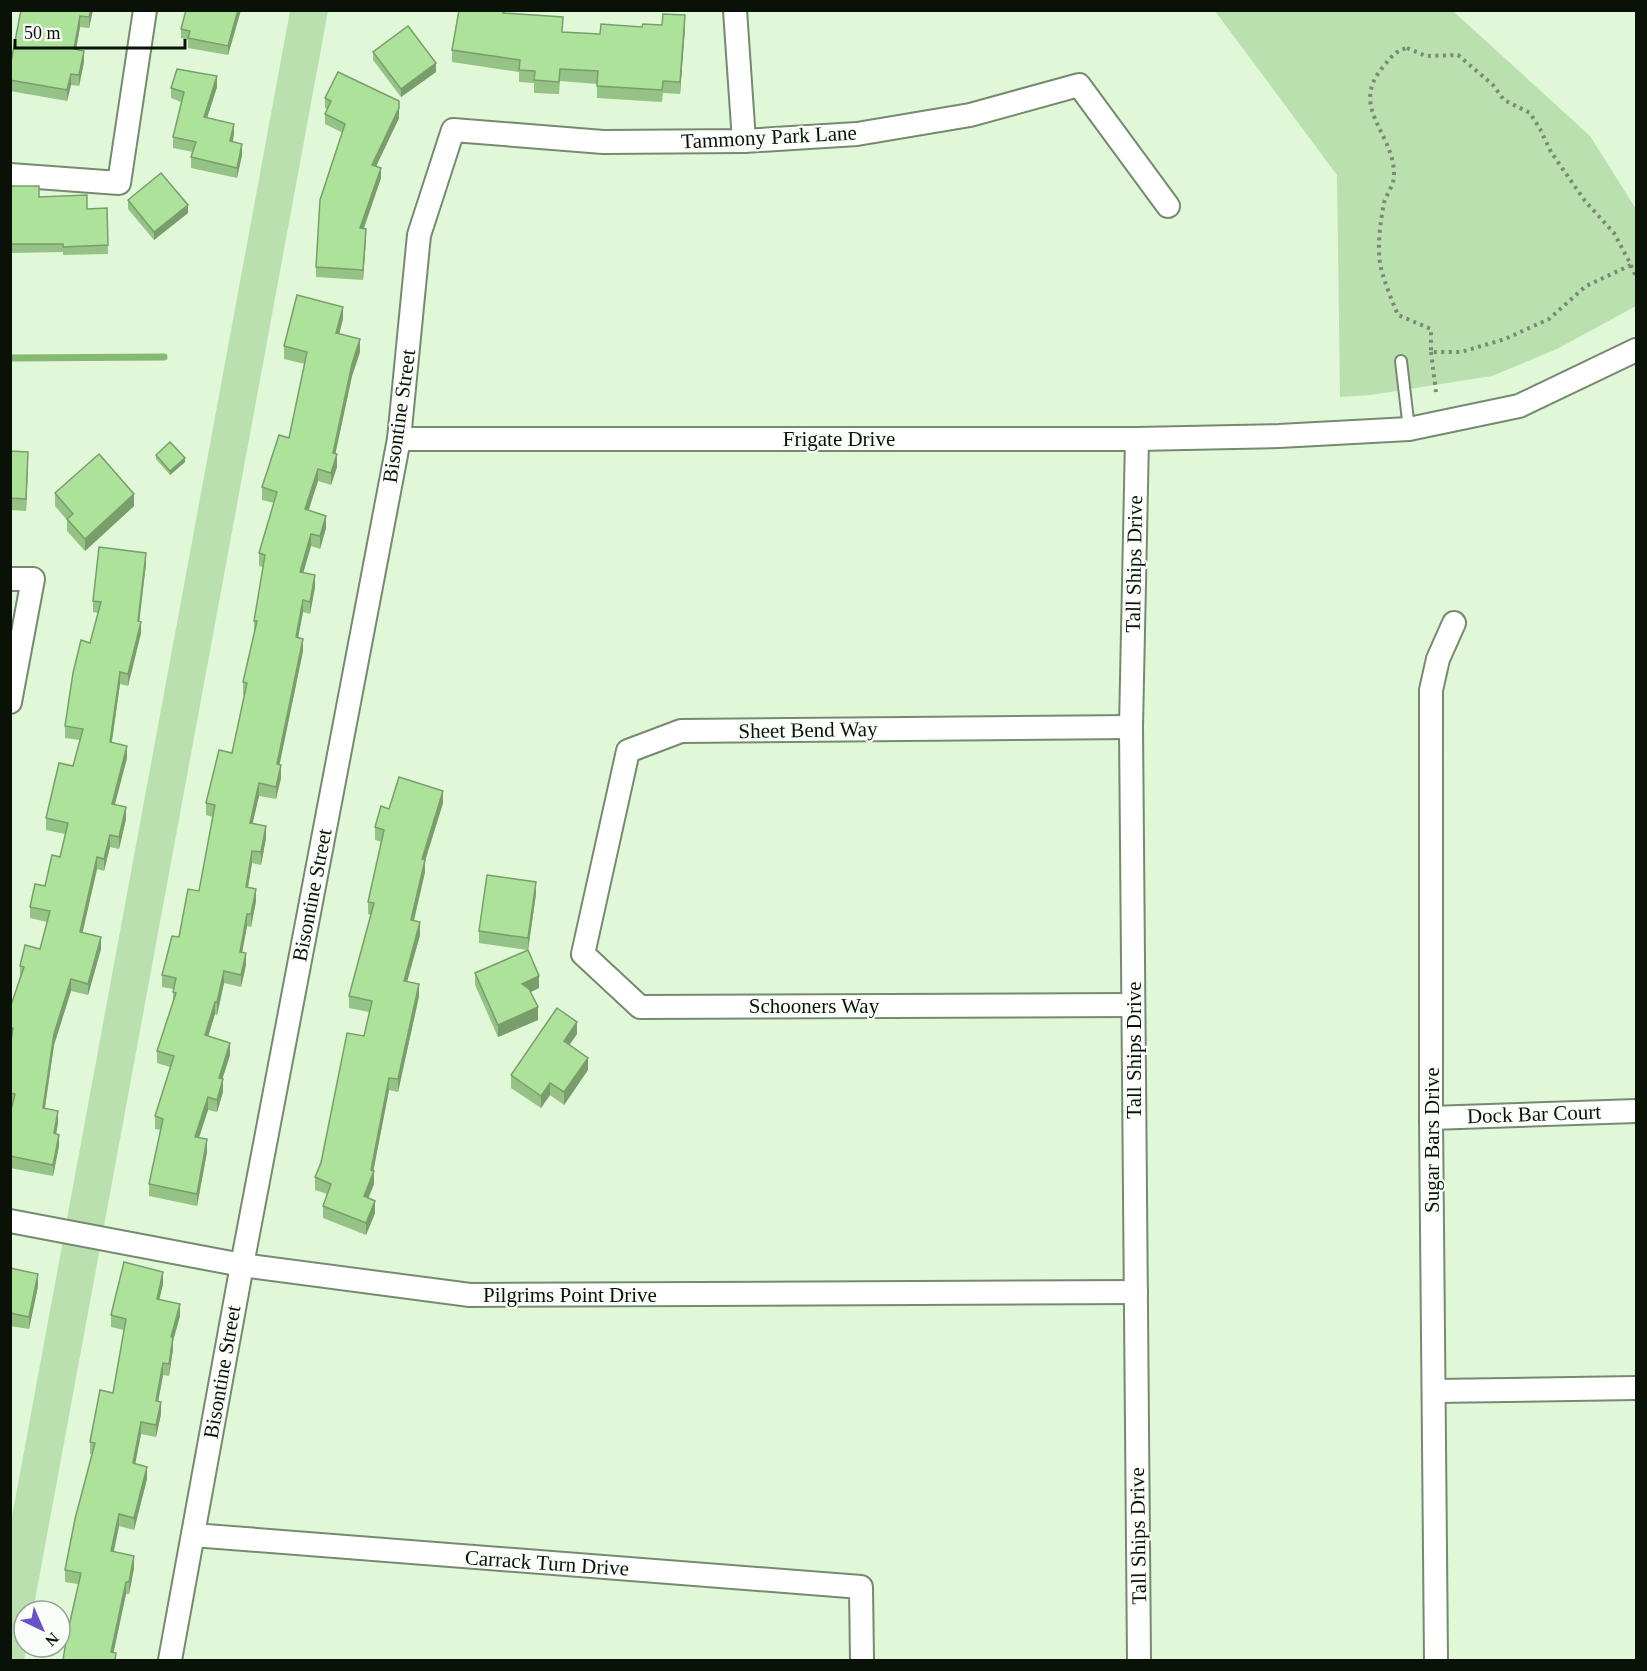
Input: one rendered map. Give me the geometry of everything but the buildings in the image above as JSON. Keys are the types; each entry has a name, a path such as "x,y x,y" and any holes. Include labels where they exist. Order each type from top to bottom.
{"street":[{"path":"10,175 119,183 145,10"},
{"path":"735,10 744,141"},
{"name":"Tammony Park Lane","path":"453,130 603,142 744,141 857,134 970,115 1079,85 1168,206"},
{"name":"Bisontine Street","path":"170,1660 242,1265 399,439 419,235 453,130"},
{"name":"Frigate Drive","path":"399,439 1137,439 1279,436 1409,429 1519,406 1636,350"},
{"name":"Tall Ships Drive","path":"1137,439 1131,727 1139,1660"},
{"path":"10,579 33,579 10,702"},
{"name":"Sugar Bars Drive","path":"1436,1660 1431,1118 1431,690 1438,659 1454,623"},
{"name":"Sheet Bend Way","path":"598,888 628,751 681,731 1131,727"},
{"name":"Schooners Way","path":"598,888 583,954 640,1006 1134,1005"},
{"name":"Dock Bar Court","path":"1431,1118 1636,1110"},
{"name":"Pilgrims Point Drive","path":"10,1221 242,1265 470,1295 1136,1292"},
{"path":"1434,1390 1636,1388"},
{"name":"Carrack Turn Drive","path":"193,1535 861,1587 862,1660"}],"lane":[{"path":"1401,361 1409,429"}],"path":[{"path":"1436,392 1431,352 1431,329 1398,315 1381,270 1381,225 1385,200 1394,176 1393,163 1370,103 1369,88 1396,51 1407,48 1426,56 1458,55 1493,85 1504,100 1530,113 1551,153 1585,201 1614,233 1636,276"},
{"path":"1431,352 1461,352 1505,339 1549,319 1586,286 1630,265"}],"green space":[{"path":"290,11 328,11 35,1599 12,1599 12,1659 24,1660 11,1660 11,1522"},
{"path":"1215,11 1453,11 1590,136 1636,209 1636,306 1557,349 1492,376 1371,395 1340,397 1337,175"}],"waterway":[{"path":"10,358 164,357"}]}
